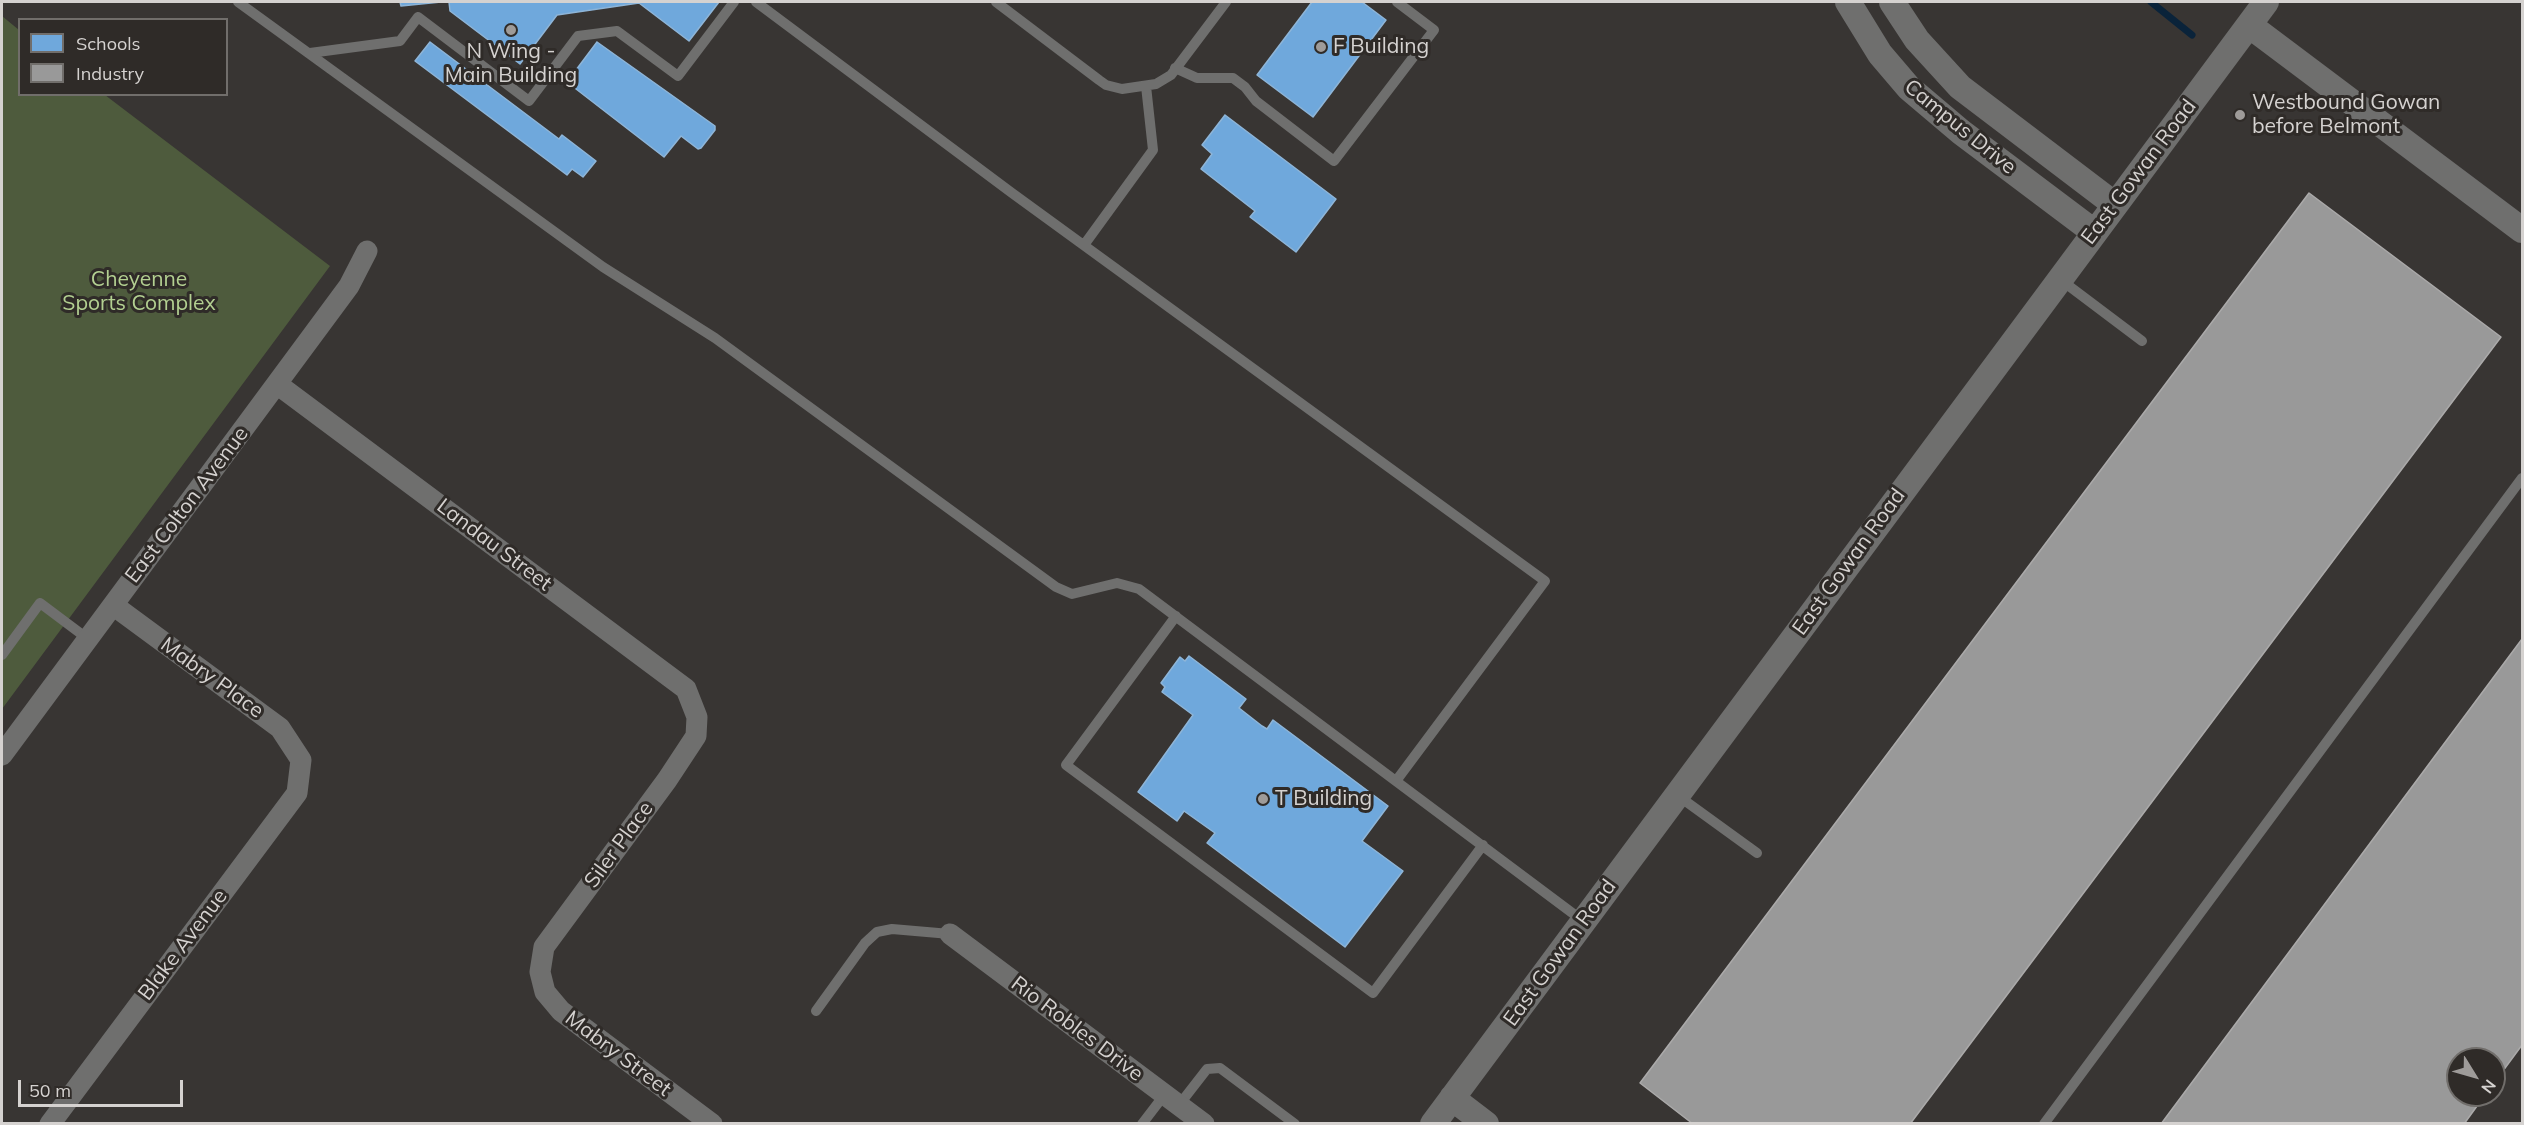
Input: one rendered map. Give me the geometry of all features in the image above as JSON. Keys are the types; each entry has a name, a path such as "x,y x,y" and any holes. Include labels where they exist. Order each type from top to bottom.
{"street":[{"name":"Campus Drive","path":"1848,2 1880,54 1909,88 1961,132 2094,232"},
{"name":"Campus Drive","path":"1892,2 1917,40 1960,87 2115,204"},
{"name":"East Gowan Road","path":"1433,1124 2266,2"},
{"path":"2249,25 2523,230"},
{"name":"East Colton Avenue","path":"2,755 349,286 367,251"},
{"name":"Landau Street","path":"277,384 686,689 697,717"},
{"name":"Mabry Place","path":"113,605 280,728 301,760"},
{"name":"Siler Place","path":"540,972 544,947 673,771 696,736 697,717"},
{"name":"Blake Avenue","path":"50,1124 297,793 301,760"},
{"name":"Rio Robles Drive","path":"950,934 1204,1124"},
{"name":"Mabry Street","path":"540,972 545,992 561,1011 712,1124"},
{"path":"1452,1098 1486,1124"}],"lane":[{"path":"238,2 603,267 721,342 1056,587 1064,591 1080,593 1105,584 1126,584 1139,589 1583,921"},
{"path":"310,54 400,41 417,17 529,101 578,36 617,31 678,76 734,2"},
{"path":"756,2 851,75 1545,580 1396,781"},
{"path":"996,2 1106,85 1122,89 1146,86 1164,80 1226,2"},
{"path":"1175,68 1197,78 1233,78 1245,87 1256,101 1334,161 1434,30 1397,2"},
{"path":"1084,245 1153,150 1146,86"},
{"path":"2059,279 2142,341"},
{"path":"2044,1124 2523,478"},
{"path":"2,655 40,603 88,639"},
{"path":"1176,616 1066,765 1075,772 1373,993 1483,845"},
{"path":"1677,795 1757,853"},
{"path":"816,1011 865,943 877,932 892,929 950,934"},
{"path":"1142,1124 1207,1069 1220,1068 1295,1124"}],"green space":[{"name":"Cheyenne Sports Complex","path":"2,16 18,29 18,96 106,96 330,266 2,709"}],"building: Schools":[{"name":"N Wing - Main Building","path":"400,2 441,2 401,6"},
{"name":"N Wing - Main Building","path":"449,2 719,2 689,41 639,3 557,15 520,64 450,11"},
{"name":"F Building","path":"1312,2 1362,2 1386,20 1313,117 1257,75"},
{"path":"430,42 559,139 562,135 596,161 583,177 572,169 567,175 415,61"},
{"path":"597,42 715,126 715,130 701,148 698,149 681,136 664,157 567,82"},
{"path":"1225,115 1336,199 1296,252 1250,217 1255,211 1201,169 1212,154 1202,145"},
{"name":"T Building","path":"1189,656 1246,699 1239,708 1262,726 1267,729 1273,720 1388,806 1362,841 1403,871 1345,947 1207,843 1215,833 1184,811 1177,821 1138,792 1193,715 1162,692 1165,687 1161,683 1180,657 1185,661"}],"building: Industry":[{"path":"2309,193 2501,337 1910,1124 1693,1124 1640,1083"},
{"path":"2522,639 2522,1045 2506,1067 2506,1047 2446,1047 2446,1107 2476,1107 2464,1124 2161,1124"}],"waterway":[{"path":"2151,2 2192,35"}],"place":[{"name":"N Wing - Main Building","path":"511,30"},
{"name":"F Building","path":"1321,47"},
{"name":"Westbound Gowan before Belmont","path":"2240,115"},
{"name":"T Building","path":"1263,799"}]}
